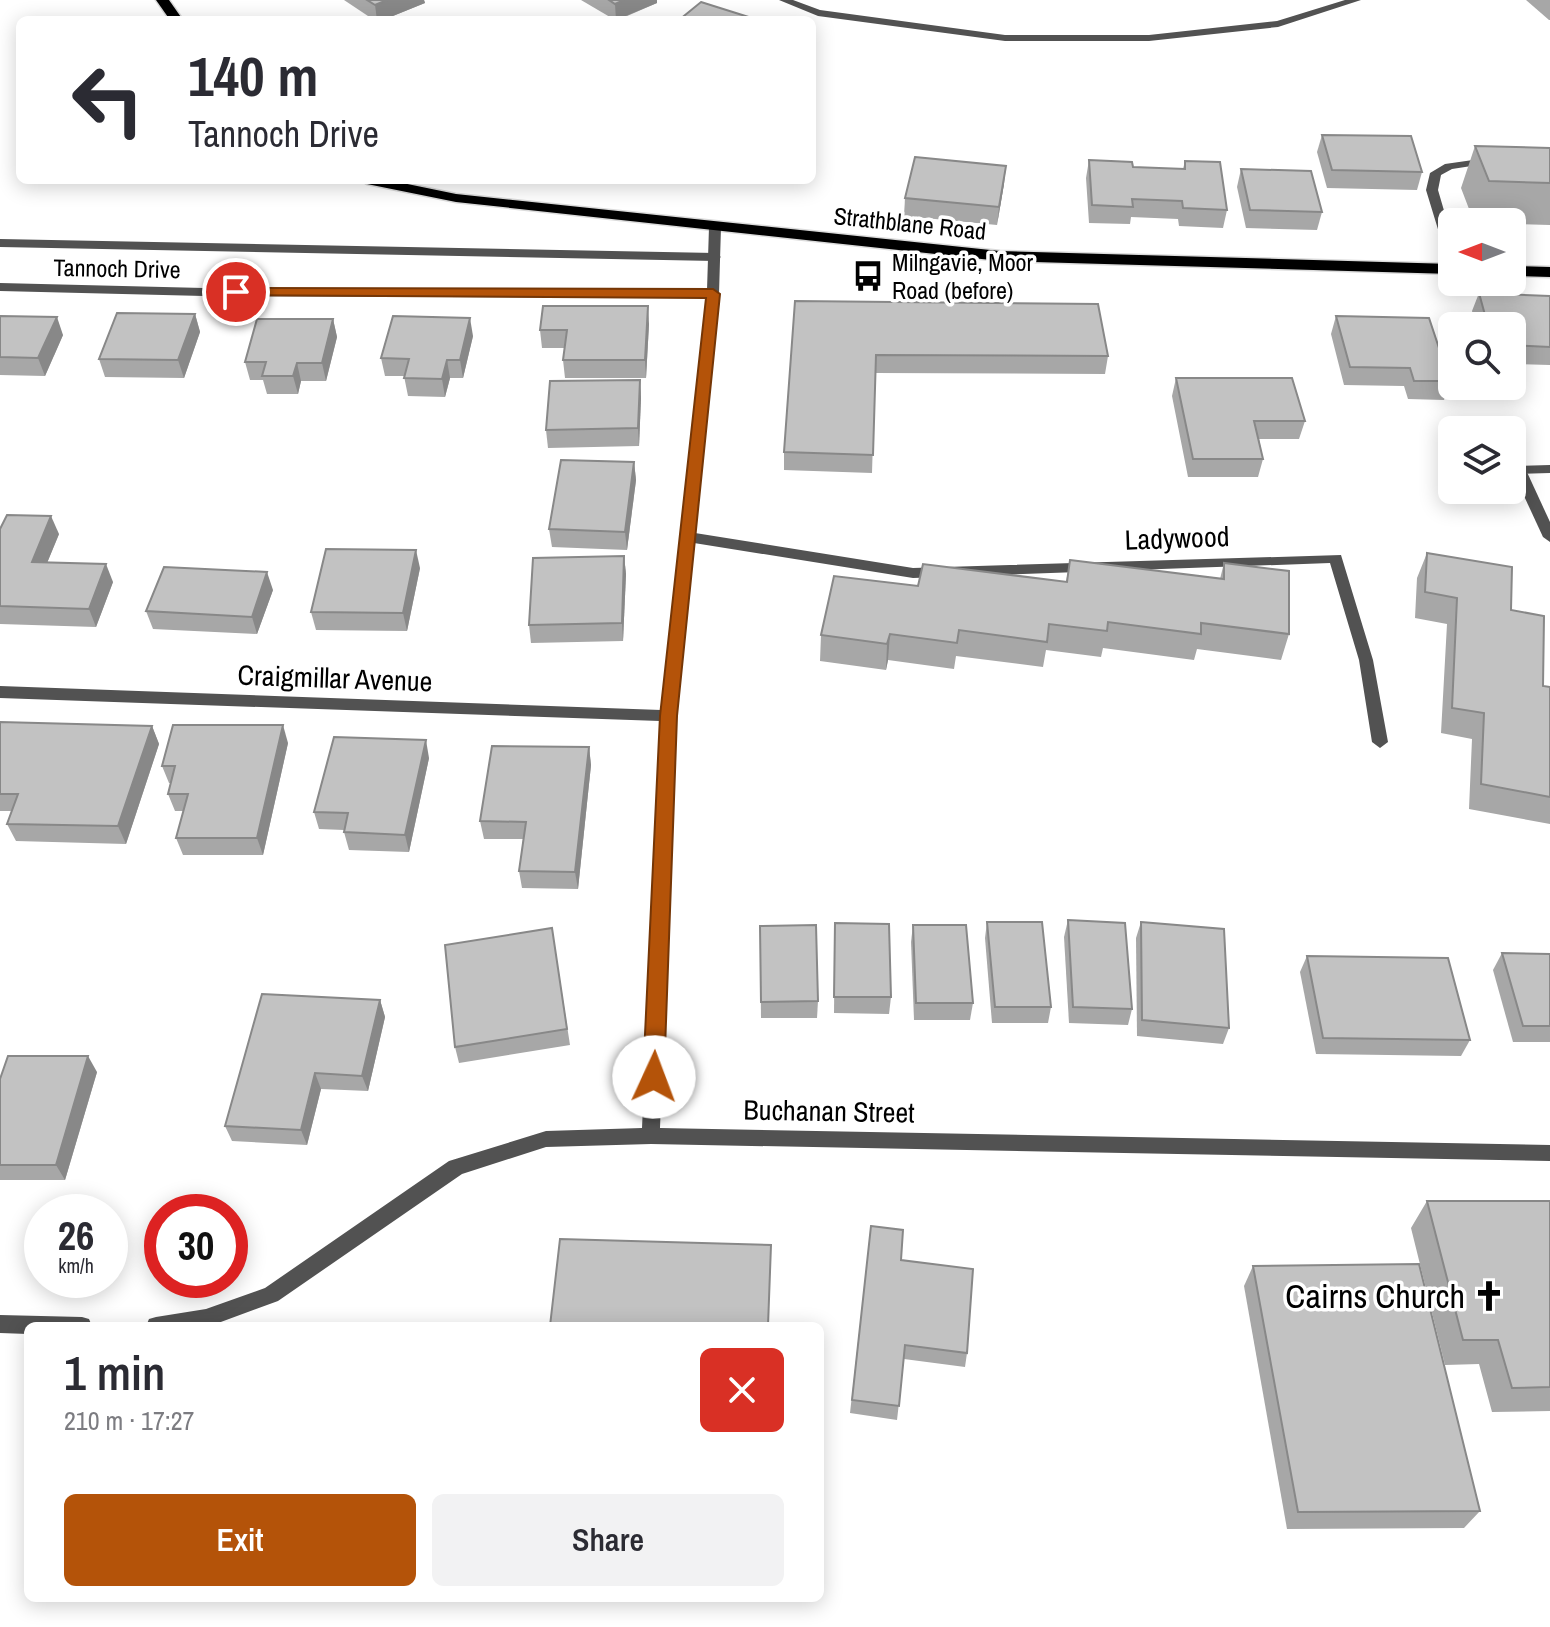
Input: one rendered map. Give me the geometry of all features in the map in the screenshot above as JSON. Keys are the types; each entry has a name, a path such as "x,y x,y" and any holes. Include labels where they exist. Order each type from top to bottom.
{"main road":[{"name":"Strathblane Road","path":"387,184 456,198 1000,256 1438,269"},
{"path":"1526,271 1550,272"}],"street":[{"path":"784,0 818,13 1021,38 1149,38 1278,24 1356,0"},
{"path":"1438,211 1432,190 1436,173 1449,166 1498,161"},
{"path":"651,1136 668,716 713,294 715,227"},
{"path":"0,243 715,257"},
{"name":"Tannoch Drive","path":"0,287 220,292 713,294"},
{"path":"1550,469 1519,470 1550,537"},
{"name":"Ladywood","path":"689,537 913,573 1336,558 1366,660 1380,742"},
{"name":"Craigmillar Avenue","path":"0,692 668,716"},
{"name":"Buchanan Street","path":"181,1322 206,1318 271,1295 456,1167 546,1139 651,1136 1550,1153"},
{"path":"0,1324 24,1325"}],"building":[{"path":"367,0 387,0 375,5"},
{"path":"701,2 745,16 684,16"},
{"path":"1322,135 1411,136 1422,172 1332,170"},
{"path":"1475,146 1550,148 1550,183 1489,181"},
{"path":"915,157 1006,166 999,207 905,198"},
{"path":"1089,160 1132,162 1133,167 1185,169 1185,161 1220,162 1227,210 1183,208 1182,201 1132,199 1133,207 1092,205"},
{"path":"1241,169 1311,171 1322,212 1250,210"},
{"path":"1480,296 1550,296 1550,347 1526,346 1526,312 1484,312"},
{"path":"795,301 1098,304 1108,356 876,355 873,455 784,452"},
{"path":"543,306 648,306 645,360 563,360 567,330 540,330"},
{"path":"117,313 195,314 178,360 99,359"},
{"path":"0,316 57,317 38,358 0,357"},
{"path":"393,316 470,318 460,360 447,360 442,379 404,378 409,359 381,358"},
{"path":"1336,316 1429,318 1438,345 1438,381 1414,381 1410,368 1350,367"},
{"path":"257,319 333,319 322,363 297,363 293,376 262,376 266,362 245,362"},
{"path":"1176,378 1292,378 1305,421 1254,421 1263,459 1193,459"},
{"path":"640,380 638,428 546,430 550,381"},
{"path":"561,460 634,462 625,532 549,529"},
{"path":"7,515 51,516 32,562 106,564 89,609 0,606 0,529"},
{"path":"326,549 416,550 403,613 311,612"},
{"path":"1427,553 1512,567 1511,610 1544,616 1543,686 1550,687 1550,797 1481,784 1484,713 1452,708 1457,598 1425,592"},
{"path":"624,556 622,623 529,625 533,558"},
{"path":"1070,560 1224,579 1224,563 1289,571 1289,634 1201,623 1201,634 1108,622 1107,631 1049,624 1047,642 959,630 957,643 890,634 887,644 821,635 834,576 918,586 923,564 1067,582"},
{"path":"164,567 267,572 252,617 146,611"},
{"path":"0,722 152,726 118,826 7,824 18,794 0,794"},
{"path":"173,725 283,725 257,838 176,838 188,794 168,794 175,766 162,766"},
{"path":"334,737 426,740 405,835 344,832 348,813 314,812"},
{"path":"492,746 589,747 575,872 519,871 526,822 480,821"},
{"path":"1068,920 1125,923 1132,1009 1073,1007"},
{"path":"987,922 1042,922 1051,1007 995,1007"},
{"path":"1141,922 1224,929 1229,1028 1142,1020"},
{"path":"835,923 889,924 891,997 834,997"},
{"path":"816,925 818,1001 761,1002 760,926"},
{"path":"913,925 966,925 973,1003 916,1003"},
{"path":"552,928 567,1029 455,1047 445,945"},
{"path":"1502,953 1550,954 1550,1026 1523,1026"},
{"path":"1307,956 1448,958 1470,1040 1323,1038"},
{"path":"262,994 380,1000 362,1076 315,1073 301,1130 225,1126"},
{"path":"8,1056 88,1056 56,1165 0,1165 0,1079"},
{"name":"Cairns Church","path":"1427,1201 1550,1201 1550,1387 1512,1388 1498,1340 1463,1340"},
{"path":"871,1226 903,1230 901,1260 973,1269 967,1353 905,1345 899,1406 852,1400"},
{"path":"560,1239 771,1245 768,1322 550,1322"},
{"path":"1419,1264 1480,1511 1298,1512 1253,1266"}],"place":[{"name":"Milngavie, Moor Road (before)","path":"868,276"},
{"name":"Cairns Church","path":"1489,1296"}],"route":[{"path":"236,292 713,294 668,716 654,1077"}]}
